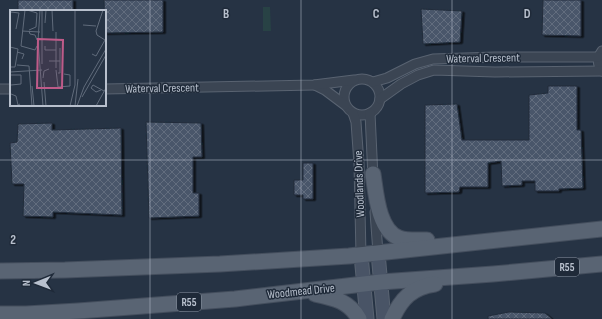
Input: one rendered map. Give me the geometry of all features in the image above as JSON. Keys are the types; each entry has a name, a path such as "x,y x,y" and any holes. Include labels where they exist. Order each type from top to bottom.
{"main road":[{"path":"373,174 378,204 384,223 392,234 406,239 478,242"},
{"path":"0,271 220,264 361,255 602,229"},
{"path":"378,253 384,319"},
{"path":"361,255 367,319"},
{"name":"Woodmead Drive","path":"0,314 94,310 235,299 298,290 381,282 602,264"},
{"path":"392,319 402,301 410,293 422,287 430,284 493,274"},
{"path":"298,290 336,298 351,308 359,319"}],"street":[{"path":"600,54 598,62 602,71"},
{"name":"Waterval Crescent","path":"373,82 387,78 415,64 433,59 600,54"},
{"name":"Waterval Crescent","path":"380,99 401,84 418,75 434,70 495,72 602,71"},
{"path":"314,84 325,90 354,113 365,115 375,109 380,99 378,87 368,79 362,78 354,80 346,87 344,93 345,105"},
{"name":"Waterval Crescent","path":"106,89 314,84 354,80"},
{"name":"Woodlands Drive","path":"354,113 359,164 361,255"},
{"name":"Woodlands Drive","path":"370,113 378,253"}],"green space":[{"path":"263,7 270,7 271,31 263,31"}],"building":[{"path":"18,0 73,0 73,10 18,10"},
{"path":"104,0 163,0 163,32 106,33 106,10 104,10"},
{"path":"543,0 581,0 581,36 542,35"},
{"path":"421,9 462,11 460,42 423,44"},
{"path":"548,86 577,86 577,130 581,130 583,188 559,189 559,191 535,191 535,181 522,181 522,185 502,186 501,161 488,163 488,187 460,187 459,192 425,193 425,105 457,104 462,140 529,140 529,95 548,93"},
{"path":"146,122 201,123 202,157 193,157 193,193 199,193 199,216 149,218"},
{"path":"52,123 52,130 121,128 122,215 53,212 53,217 23,216 24,184 12,184 10,143 17,142 18,124"},
{"path":"303,163 313,163 313,199 303,199 303,195 294,195 294,180 303,180"},
{"path":"509,312 545,313 552,319 488,319 488,316"}]}
